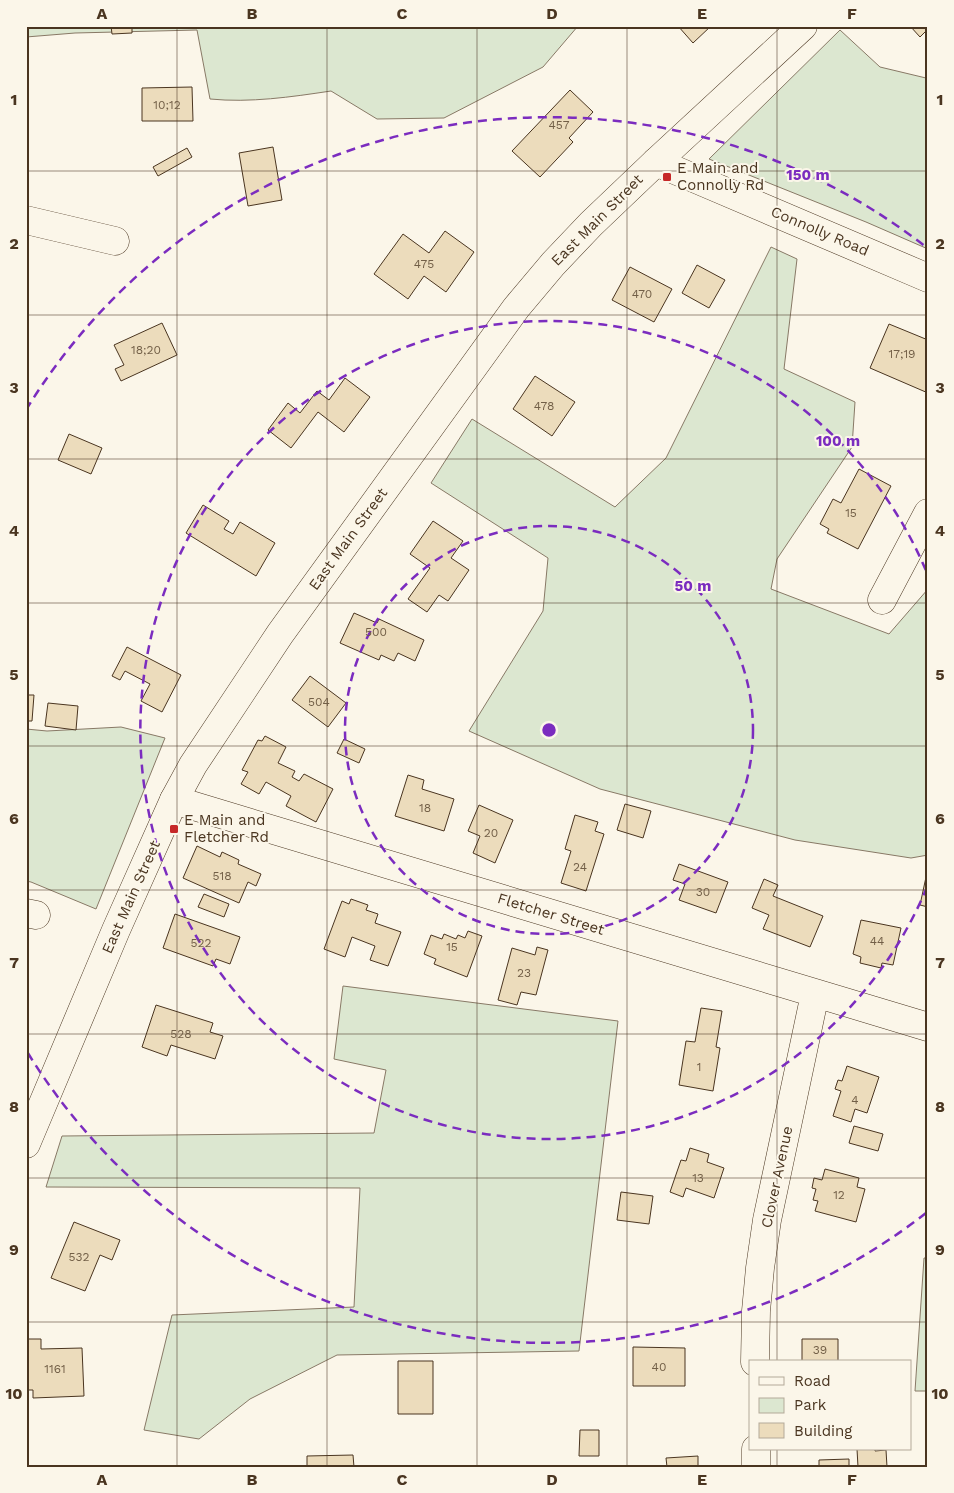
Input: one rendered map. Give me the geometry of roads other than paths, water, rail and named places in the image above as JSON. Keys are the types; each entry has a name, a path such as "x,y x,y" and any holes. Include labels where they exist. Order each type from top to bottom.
{"street":[{"name":"East Main Street","path":"26,1144 174,800 219,725 280,634 516,308 553,264 591,224 656,162 803,26"},
{"name":"Connolly Road","path":"656,162 928,278"},
{"path":"26,220 115,241"},
{"path":"882,600 928,513"},
{"name":"Fletcher Street","path":"174,800 928,1027"},
{"name":"Clover Avenue","path":"755,1360 756,1311 767,1220 815,994"},
{"path":"756,1450 756,1467"}],"place":[{"name":"E Main and Connolly Rd","path":"667,177"},
{"name":"E Main and Fletcher Rd","path":"174,829"}]}
